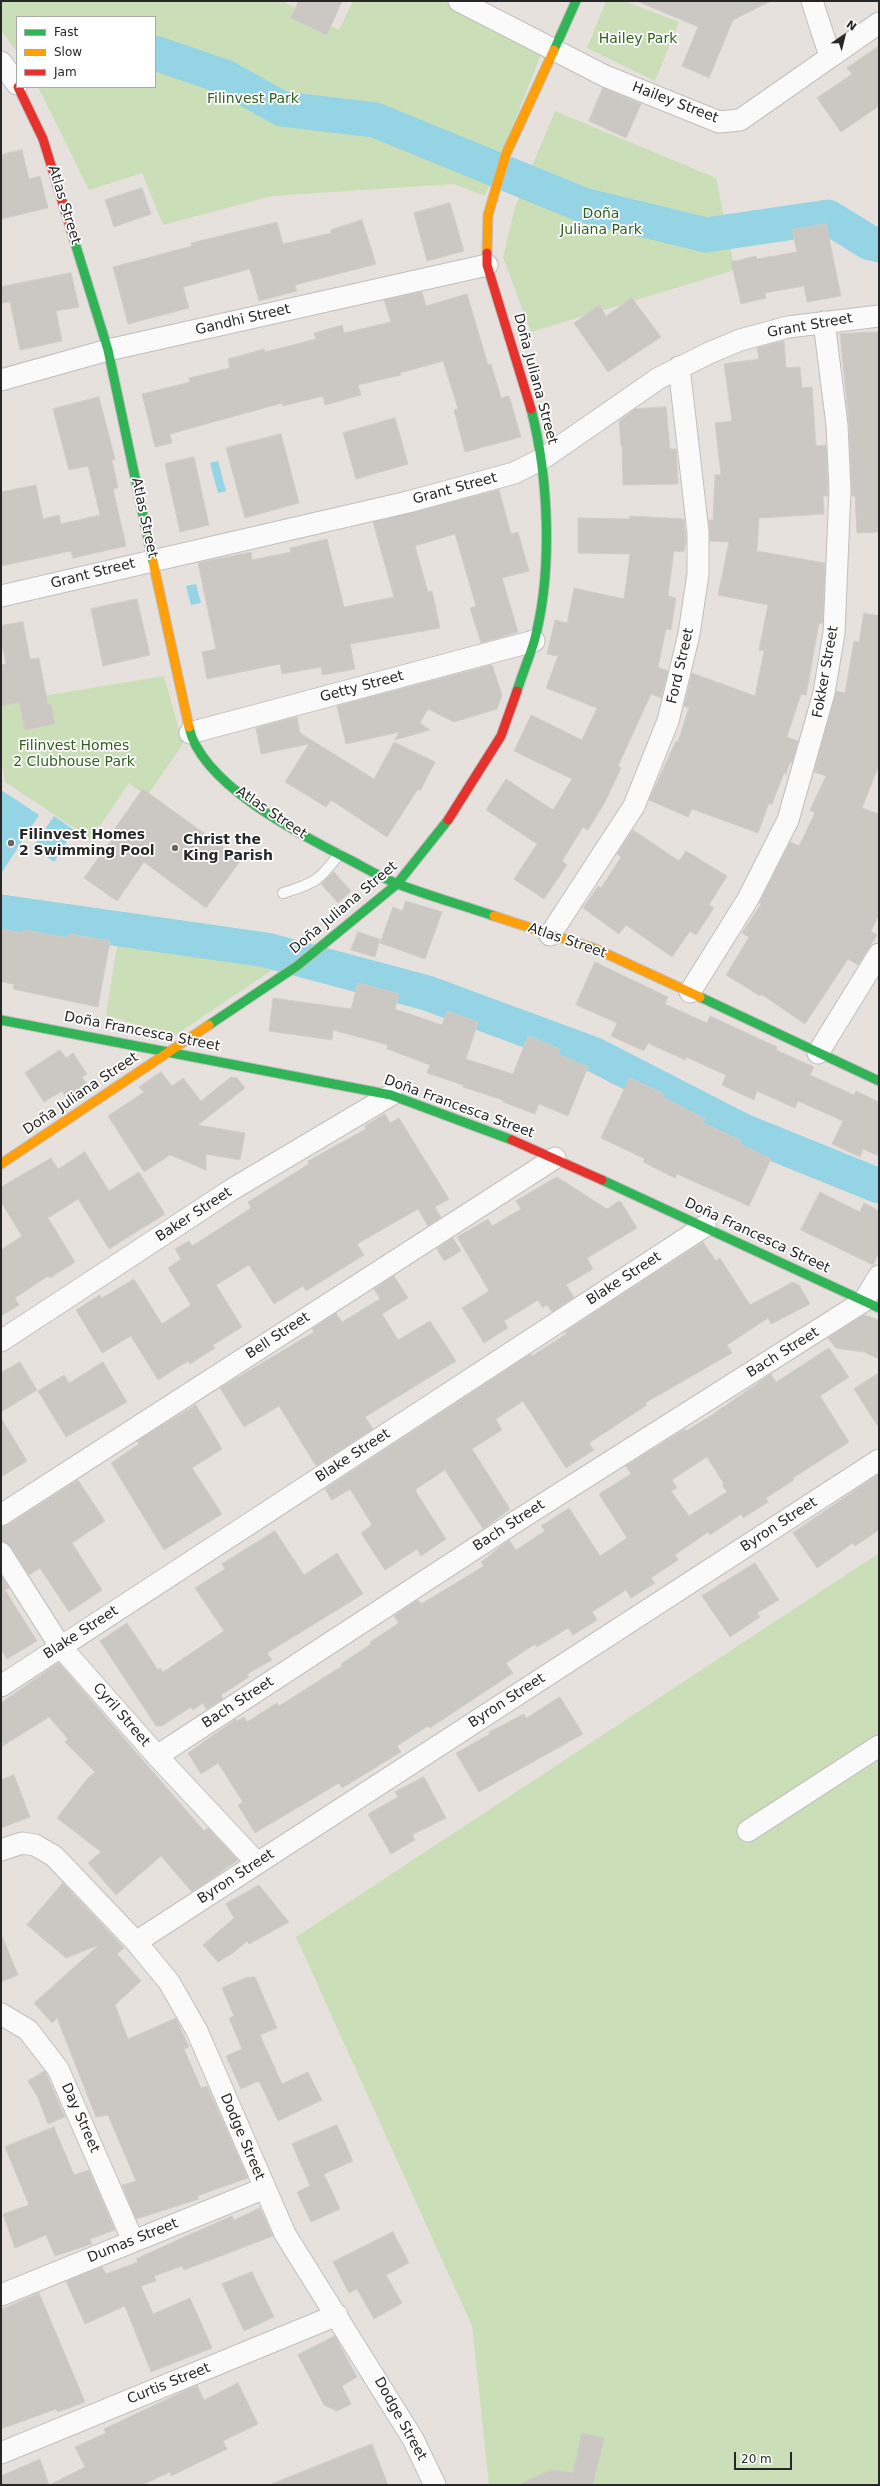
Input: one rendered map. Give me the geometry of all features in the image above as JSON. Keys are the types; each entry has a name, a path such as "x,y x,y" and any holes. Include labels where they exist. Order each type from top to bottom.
{"street":[{"name":"Hailey Street","path":"459,1 553,51 605,76 719,122 740,120 879,22"},
{"name":"Doña Juliana Street","path":"1,1164 297,966 397,884 432,842 483,768 501,736 534,641 545,576 546,531 542,459 523,376 487,265 486,232 491,198 506,154 576,1"},
{"path":"812,1 830,56"},
{"name":"Atlas Street","path":"1,62 16,83"},
{"name":"Atlas Street","path":"19,88 43,139 108,350 190,733 202,757 238,793 273,817 397,884 596,949 879,1081"},
{"name":"Gandhi Street","path":"1,380 108,350 487,265"},
{"name":"Grant Street","path":"1,596 408,502 514,474 542,459 659,378 679,367 740,340 788,327 879,316"},
{"name":"Fokker Street","path":"690,992 748,899 788,820 824,693 834,633 840,490 837,425 824,322"},
{"name":"Ford Street","path":"550,935 634,806 668,721 689,634 698,574 698,532 679,367"},
{"name":"Getty Street","path":"190,733 534,641"},
{"path":"818,1053 879,954"},
{"name":"Doña Francesca Street","path":"1,1020 391,1095 494,1132 555,1158 705,1226 871,1305"},
{"name":"Baker Street","path":"1,1341 231,1190 391,1095"},
{"name":"Bell Street","path":"1,1515 555,1158"},
{"name":"Blake Street","path":"1,1686 60,1646 705,1226"},
{"path":"871,1305 879,1276"},
{"name":"Bach Street","path":"157,1756 523,1517 871,1305"},
{"name":"Byron Street","path":"136,1942 879,1460"},
{"name":"Cyril Street","path":"1,1553 60,1646 157,1756 257,1863"},
{"path":"748,1832 879,1746"},
{"name":"Dodge Street","path":"1,1850 22,1843 35,1845 54,1856 136,1942 169,1982 197,2031 285,2234 337,2315 413,2439 435,2485"},
{"name":"Day Street","path":"1,2014 28,2030 58,2069 133,2241"},
{"name":"Dumas Street","path":"1,2294 265,2188"},
{"name":"Curtis Street","path":"1,2453 337,2315"}],"lane":[{"path":"283,893 310,884 322,877 339,854"}],"green space":[{"name":"Filinvest Park","path":"1,1 282,1 339,30 353,1 455,1 546,42 485,196 454,184 272,196 163,225 142,173 89,190 38,88 156,88 156,16 16,16 16,51 1,30"},
{"name":"Hailey Park","path":"606,1 624,1 679,22 655,81 587,48"},
{"name":"Doña Juliana Park","path":"555,111 716,178 735,270 531,332 503,257 515,207"},
{"name":"Filinvest Homes 2 Clubhouse Park","path":"164,676 183,744 147,796 129,783 91,839 5,782 1,759 1,703"},
{"path":"118,940 284,962 174,1036 106,1015"},
{"path":"879,1553 879,2485 489,2485 472,2326 296,1937"}],"water":[{"path":"218,461 226,491 218,493 210,463"},
{"path":"196,584 201,603 191,605 186,586"},
{"name":"Filinvest Homes 2 Swimming Pool","path":"1,790 39,815 2,872 1,871"},
{"path":"54,816 74,830 54,862 33,847"}],"building":[{"path":"299,1 342,1 327,35 291,18"},
{"path":"637,1 771,1 733,20 709,78 682,66 698,27"},
{"path":"879,46 879,106 841,132 817,98 852,74 847,68"},
{"path":"603,88 641,104 626,138 589,121"},
{"path":"22,150 29,179 40,176 48,208 1,219 1,155"},
{"path":"142,188 151,214 114,227 105,200"},
{"path":"450,203 464,251 427,261 414,213"},
{"path":"362,220 376,264 295,285 297,291 259,301 250,269 183,287 189,308 128,324 113,267 192,246 191,243 277,222 283,244 331,233 331,230"},
{"path":"826,224 841,296 807,302 804,286 765,293 766,298 741,304 731,262 756,256 757,259 797,252 792,230"},
{"path":"71,273 79,307 56,311 62,341 20,350 10,302 1,303 1,287"},
{"path":"422,292 426,306 467,294 488,365 491,364 501,398 509,396 521,437 465,452 454,410 458,409 443,361 400,373 401,375 358,385 361,395 325,405 323,396 283,406 282,403 170,434 172,443 155,447 142,394 190,382 189,378 230,368 228,359 264,349 265,352 316,339 314,333 342,325 344,333 391,322 384,300"},
{"path":"632,298 661,337 608,372 574,323 599,305 606,316"},
{"path":"879,332 879,532 857,533 855,496 852,496 849,424 840,334"},
{"path":"784,341 786,368 800,367 802,388 812,387 816,446 826,445 828,496 823,496 824,514 759,518 757,551 825,563 823,617 822,624 819,623 806,695 801,694 787,737 798,741 792,763 790,762 786,774 784,773 772,804 769,803 758,833 692,809 688,817 649,800 676,741 678,742 689,708 684,706 692,673 755,696 764,651 759,650 768,605 718,595 729,542 710,541 709,520 713,520 715,475 721,475 715,423 732,421 724,364 759,359 757,348"},
{"path":"99,397 115,459 112,460 118,488 113,489 126,546 73,558 71,551 1,566 1,492 36,485 43,519 59,515 61,524 100,515 88,466 69,470 53,409"},
{"path":"666,407 670,449 676,449 678,484 623,485 622,445 619,421 635,409"},
{"path":"395,418 408,464 356,479 343,433"},
{"path":"281,434 299,503 245,518 226,448"},
{"path":"194,457 209,525 180,532 165,464"},
{"path":"499,490 511,534 518,532 529,571 502,578 518,632 481,643 470,608 476,606 455,534 415,546 428,592 432,591 440,628 350,644 355,669 322,675 321,667 282,674 280,664 207,679 202,652 216,649 198,563 251,552 252,560 291,552 290,548 327,539 344,607 394,597 373,522"},
{"path":"630,516 684,519 686,540 684,552 674,551 668,596 676,598 671,630 666,629 658,667 668,671 661,698 651,694 618,766 621,768 605,802 588,830 583,827 562,861 567,865 544,899 514,879 537,844 486,810 506,779 553,810 572,779 514,751 531,715 582,740 597,708 546,688 558,656 547,654 555,620 567,623 574,588 624,599 630,554 578,553 578,518 630,519"},
{"path":"137,599 150,655 103,666 91,609"},
{"path":"864,613 879,616 879,765 862,808 879,814 879,914 871,931 877,935 858,965 848,959 805,1024 761,994 760,996 726,975 749,937 742,933 761,904 759,903 790,842 799,846 815,813 810,810 826,776 814,772 836,691 845,693 854,641 859,642"},
{"path":"23,622 30,659 39,658 48,705 51,704 55,724 25,730 19,702 1,706 1,665 6,664 1,641 1,626"},
{"path":"492,665 502,695 497,709 454,722 428,709 420,723 430,730 395,740 399,732 346,744 337,706"},
{"path":"297,717 300,733 374,779 394,742 435,762 420,791 418,789 387,837 331,800 326,807 285,782 309,744 261,754 256,728"},
{"name":"Christ the King Parish","path":"143,789 241,860 206,908 144,862 117,901 84,878 112,839 109,837"},
{"path":"633,830 679,861 686,851 727,876 709,905 714,908 696,935 690,931 672,957 626,925 619,934 583,908 598,886 601,888 621,857 617,854"},
{"path":"334,872 351,891 338,903 321,884"},
{"path":"406,901 442,912 425,959 380,943 393,907 402,911"},
{"path":"1,929 23,933 24,930 68,938 69,934 110,941 98,1007 13,989 14,984 1,982"},
{"path":"358,932 380,939 375,957 351,950"},
{"path":"595,962 668,997 665,1004 707,1023 710,1016 777,1047 776,1050 814,1067 810,1075 854,1095 856,1091 879,1102 879,1156 863,1149 860,1157 832,1144 843,1121 798,1101 795,1108 757,1091 754,1100 722,1085 726,1075 686,1057 685,1060 648,1043 644,1051 611,1036 617,1023 576,1005"},
{"path":"358,983 399,994 395,1009 442,1025 447,1011 478,1022 466,1059 513,1074 528,1036 560,1049 558,1054 588,1067 568,1116 539,1104 535,1114 503,1102 503,1100 427,1073 430,1065 387,1049 388,1045 333,1030 332,1040 269,1031 273,998 351,1009"},
{"path":"60,1050 66,1058 73,1053 87,1074 82,1077 89,1087 68,1101 62,1091 44,1102 25,1073"},
{"path":"161,1072 172,1086 183,1078 201,1101 231,1077 237,1078 245,1088 198,1125 245,1133 240,1160 206,1154 206,1170 170,1155 144,1172 108,1116 144,1092 139,1087"},
{"path":"630,1078 664,1094 663,1097 705,1119 703,1123 742,1141 740,1144 771,1159 749,1206 677,1174 675,1178 643,1162 645,1159 601,1138"},
{"path":"385,1114 390,1123 399,1118 449,1199 435,1207 441,1217 428,1226 418,1209 357,1244 364,1255 306,1291 303,1286 274,1304 249,1265 216,1285 242,1327 213,1345 215,1348 190,1364 188,1361 158,1380 131,1336 102,1353 76,1310 100,1295 102,1298 134,1279 162,1324 191,1305 168,1268 181,1259 175,1249 189,1241 192,1246 225,1225 251,1208 248,1202 309,1164 308,1161 366,1129 365,1126"},
{"path":"85,1152 109,1191 139,1172 165,1214 109,1249 78,1199 48,1218 75,1262 50,1278 48,1276 15,1298 19,1305 1,1316 1,1250 22,1236 1,1202 1,1187 51,1158 58,1169"},
{"path":"557,1177 607,1209 619,1201 621,1202 637,1228 587,1258 593,1269 566,1285 574,1297 552,1312 547,1305 543,1308 538,1300 504,1321 508,1328 484,1343 462,1308 489,1291 457,1237 488,1219 492,1226 521,1209 516,1201"},
{"path":"820,1192 860,1212 864,1203 879,1211 879,1252 873,1265 801,1230"},
{"path":"453,1238 461,1251 444,1261 437,1249"},
{"path":"703,1242 716,1261 720,1258 750,1305 793,1282 799,1285 810,1304 771,1324 768,1318 727,1345 732,1353 645,1403 647,1405 589,1443 594,1450 566,1468 523,1401 496,1419 502,1430 472,1449 510,1509 483,1529 445,1470 416,1489 416,1492 446,1539 421,1556 417,1549 385,1570 361,1533 372,1525 350,1489 332,1500 325,1489 531,1354 532,1356 566,1334 565,1332"},
{"path":"394,1276 408,1298 382,1314 398,1340 430,1321 456,1361 365,1417 373,1429 316,1466 279,1406 244,1427 220,1388 314,1332 312,1329 336,1313 342,1322 380,1299 374,1289"},
{"path":"864,1315 879,1320 879,1359 864,1352 836,1348 828,1338"},
{"path":"829,1348 849,1377 820,1396 849,1442 793,1478 794,1480 766,1498 768,1502 743,1518 741,1514 710,1535 708,1532 675,1555 678,1560 651,1578 655,1583 631,1598 626,1590 592,1612 597,1620 573,1635 568,1628 537,1647 535,1644 506,1663 513,1673 430,1728 428,1726 397,1746 401,1752 342,1788 339,1783 255,1833 238,1805 243,1802 218,1763 201,1774 188,1753 236,1719 237,1721 244,1717 247,1722 277,1703 279,1706 342,1666 341,1664 371,1644 370,1642 399,1623 394,1616 418,1600 421,1604 484,1566 481,1562 509,1540 516,1550 545,1531 541,1526 569,1508 600,1556 627,1538 599,1494 631,1474 626,1466 685,1429 686,1431 712,1415 771,1374 776,1382","holes":["707,1457 724,1484 722,1485 727,1492 689,1516 671,1491 677,1488 672,1480"]},
{"path":"20,1362 37,1390 1,1412 1,1373"},
{"path":"103,1362 127,1402 66,1437 38,1391 64,1375 69,1383"},
{"path":"879,1373 879,1428 854,1389"},
{"path":"196,1405 222,1449 192,1468 222,1514 164,1550 111,1463 139,1444 137,1441"},
{"path":"1,1418 27,1461 1,1477"},
{"path":"879,1474 879,1530 855,1546 853,1543 817,1568 793,1533"},
{"path":"78,1480 105,1521 72,1543 102,1590 69,1612 40,1568 29,1575 11,1547 1,1541 1,1527 8,1525"},
{"path":"275,1531 304,1575 337,1553 363,1594 267,1653 272,1660 247,1674 249,1677 221,1695 223,1699 206,1709 203,1703 193,1710 191,1707 162,1726 156,1726 100,1641 127,1623 158,1670 160,1668 163,1672 224,1631 195,1588 225,1569 222,1564"},
{"path":"755,1563 779,1600 757,1613 760,1617 730,1637 702,1596"},
{"path":"1,1575 9,1588 5,1590 37,1641 7,1659 1,1649"},
{"path":"59,1663 204,1831 208,1828 238,1860 192,1892 161,1856 116,1895 88,1863 101,1852 57,1818 87,1779 95,1772 65,1742 68,1739 49,1717 1,1747 1,1703"},
{"path":"560,1697 583,1734 479,1792 456,1753 490,1734 489,1732 524,1714 526,1718"},
{"path":"14,1775 30,1817 1,1828 1,1780"},
{"path":"424,1777 446,1818 412,1835 415,1840 391,1854 368,1814 398,1797 395,1792"},
{"path":"63,1883 124,1948 117,1954 141,1981 115,2005 128,2039 176,2018 189,2047 184,2049 201,2088 207,2086 248,2178 197,2196 199,2199 136,2219 122,2185 136,2181 108,2115 96,2117 57,2018 52,2023 34,2003 99,1945 66,1958 27,1925"},
{"path":"259,1885 289,1922 249,1944 247,1941 233,1953 218,1962 203,1945 234,1918 226,1904"},
{"path":"1,1934 18,1975 1,1982"},
{"path":"248,1977 255,1977 277,2028 260,2035 282,2084 308,2072 322,2100 278,2121 259,2081 241,2089 226,2056 242,2049 229,2018 234,2016 222,1988"},
{"path":"45,2071 65,2117 48,2124 38,2098 28,2081"},
{"path":"337,2125 353,2161 324,2174 340,2209 311,2222 297,2192 310,2186 292,2144"},
{"path":"54,2127 74,2175 89,2170 115,2230 90,2239 92,2244 55,2256 46,2235 15,2248 3,2214 29,2205 5,2147"},
{"path":"260,2208 273,2236 184,2270 182,2266 154,2276 156,2281 141,2286 153,2314 190,2298 212,2348 151,2372 125,2306 85,2324 66,2281 102,2267 106,2274 138,2262 136,2259 193,2233 232,2216 234,2220"},
{"path":"393,2232 409,2263 386,2275 402,2303 374,2319 357,2289 349,2293 333,2262"},
{"path":"252,2272 274,2317 244,2331 222,2284"},
{"path":"39,2293 85,2402 58,2412 56,2409 1,2429 1,2310"},
{"path":"335,2336 357,2377 342,2386 351,2404 337,2411 324,2405 298,2355"},
{"path":"238,2383 258,2424 223,2441 227,2449 171,2476 170,2472 142,2485 49,2485 85,2467 75,2447 106,2433 104,2429 197,2385 204,2400"},
{"path":"582,2433 604,2438 593,2485 517,2485 551,2470 573,2473"},
{"path":"372,2444 388,2485 272,2485 272,2484"},
{"path":"40,2459 49,2485 1,2485 1,2476"}],"waterway":[{"path":"156,53 225,77 282,109 375,120 583,205 706,235 828,217 870,243 879,245"},
{"path":"1,912 266,950 427,993 595,1055 743,1131 879,1186"}],"traffic: fast":[{"path":"554,50 576,1"},
{"path":"71,230 108,350 153,562"},
{"path":"517,691 534,642 540,615 546,556 545,495 542,465 531,409"},
{"path":"189,727 197,748 213,769 233,788 282,823 392,882 494,916"},
{"path":"209,1025 297,966 397,884 448,820"},
{"path":"700,997 879,1081"},
{"path":"1,1020 391,1095 512,1140"},
{"path":"602,1180 879,1308"}],"traffic: slow":[{"path":"487,253 488,215 506,154 554,50"},
{"path":"153,562 189,727"},
{"path":"494,916 596,949 700,997"},
{"path":"1,1164 209,1025"}],"traffic: jam":[{"path":"18,88 43,139 71,230"},
{"path":"487,253 487,265 531,409"},
{"path":"448,820 501,736 517,691"},
{"path":"512,1140 602,1180"}],"place":[{"name":"Filinvest Homes 2 Swimming Pool","path":"11,843"},
{"name":"Christ the King Parish","path":"175,848"}]}
